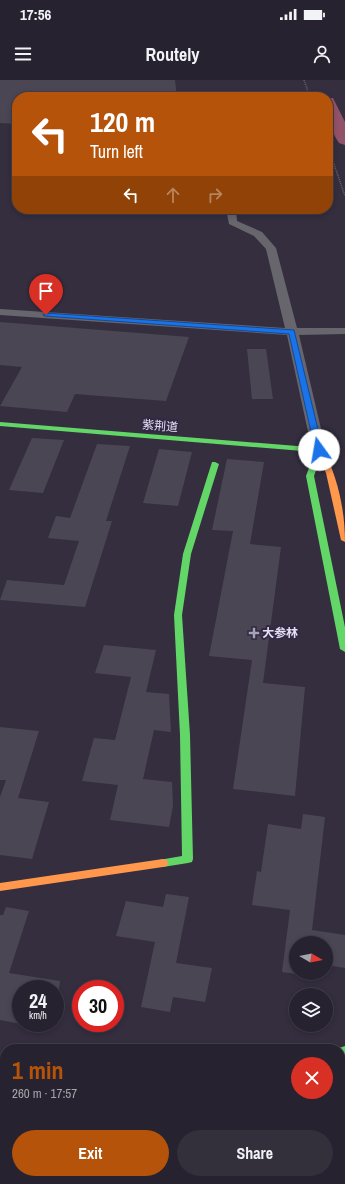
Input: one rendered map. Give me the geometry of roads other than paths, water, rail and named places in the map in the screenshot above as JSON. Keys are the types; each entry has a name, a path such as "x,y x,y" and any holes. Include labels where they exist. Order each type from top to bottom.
{"main road":[{"name":"紫荆道","path":"0,424 319,450"},
{"path":"319,450 330,473 345,540"},
{"path":"319,450 310,476 338,581 345,649"},
{"path":"0,887 188,859 185,735 178,615 187,554 215,464"}],"street":[{"path":"231,214 232,222 258,234 271,248 319,450"},
{"path":"0,312 292,332 345,331"}],"waterway":[{"path":"333,112 345,140"}],"place":[{"name":"大参林","path":"254,633"}]}
